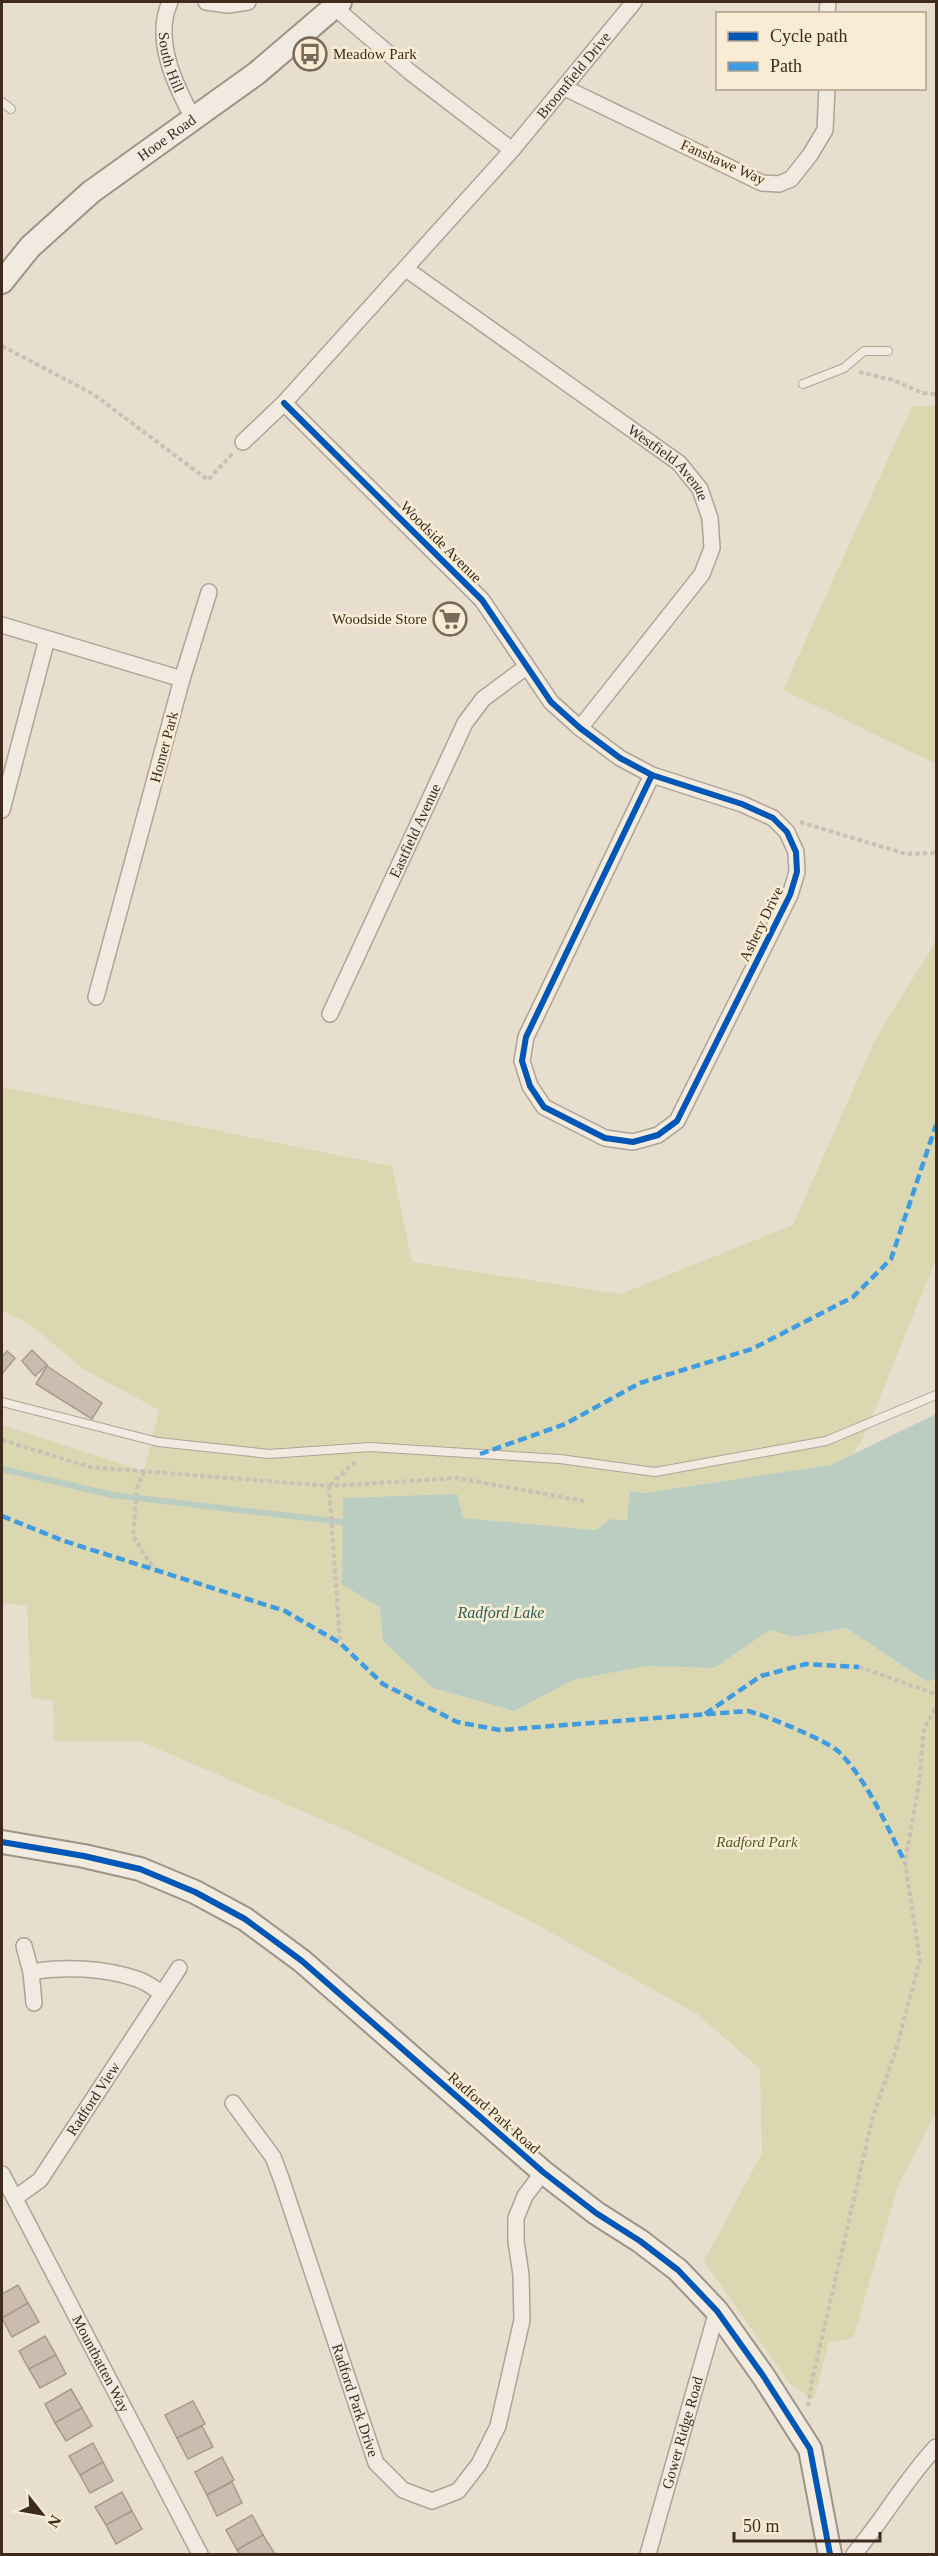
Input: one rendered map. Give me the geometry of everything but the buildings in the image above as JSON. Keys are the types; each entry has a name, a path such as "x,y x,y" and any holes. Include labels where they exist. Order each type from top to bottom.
{"street":[{"name":"South Hill","path":"170,2 165,14 164,41 171,70 193,118"},
{"path":"206,2 228,5 248,2"},
{"name":"Broomfield Drive","path":"512,150 634,2"},
{"name":"Hooe Road","path":"2,282 30,247 91,192 257,73 337,4"},
{"path":"243,442 284,403 512,150 410,72 337,4"},
{"name":"Fanshawe Way","path":"565,88 762,183 779,184 791,179 810,155 825,130 827,90"},
{"name":"Westfield Avenue","path":"405,269 679,463 700,489 710,519 712,548 702,574 580,728"},
{"name":"Woodside Avenue","path":"284,403 482,600 551,702 580,728 620,758 652,775"},
{"name":"Homer Park","path":"96,997 182,679 209,592"},
{"path":"2,625 182,679"},
{"path":"2,810 47,639"},
{"name":"Eastfield Avenue","path":"330,1014 465,723 483,699 526,667"},
{"name":"Ashery Drive","path":"652,775 742,804 773,818 787,832 796,852 797,872 790,895 677,1121 658,1136 633,1142 605,1138 544,1107 530,1086 522,1061 526,1037 652,775"},
{"name":"Radford Park Road","path":"2,1842 84,1856 140,1869 195,1892 245,1919 302,1961 543,2172 596,2213 640,2241 678,2270 717,2311 764,2377 810,2449 830,2554"},
{"path":"24,1946 31,1972 34,2003"},
{"path":"31,1972 50,1968 117,1974 138,1980 162,1993"},
{"name":"Radford View","path":"15,2198 40,2180 179,1968"},
{"name":"Radford Park Drive","path":"233,2103 273,2157 376,2463 403,2490 432,2501 458,2492 479,2464 498,2426 522,2320 516,2218 525,2196 543,2172"},
{"name":"Mountbatten Way","path":"2,2174 200,2554"},
{"name":"Gower Ridge Road","path":"648,2554 717,2311"},
{"path":"855,2554 874,2531 922,2462 936,2447"}],"lane":[{"path":"2,102 11,109"},
{"path":"803,384 844,368 864,351 888,351"},
{"path":"2,1401 158,1442 269,1454 370,1447 560,1458 655,1472 826,1441 936,1395"}],"path":[{"path":"2,346 93,394 208,480 243,442"},
{"path":"844,368 893,380 923,393 936,394"},
{"path":"796,821 906,854 936,853"},
{"path":"2,1440 90,1467 329,1486 457,1478 584,1501"},
{"path":"9,1449 11,1442"},
{"path":"329,1486 370,1447"},
{"path":"144,1471 137,1488 133,1536 154,1569"},
{"path":"329,1486 340,1643"},
{"path":"859,1667 936,1694"},
{"path":"811,2412 807,2403 873,2116 896,2050 920,1960 906,1862 919,1784 924,1728 936,1708"}],"green space":[{"path":"912,406 936,406 936,764 783,690"},
{"name":"Radford Park","path":"936,941 936,1260 863,1438 851,1456 831,1465 644,1493 631,1491 627,1522 610,1519 596,1530 463,1518 456,1494 343,1499 342,1584 380,1608 383,1641 433,1688 514,1711 573,1680 646,1666 714,1668 770,1630 794,1637 846,1628 926,1682 936,1678 936,2112 898,2186 853,2338 829,2342 814,2399 789,2383 704,2261 762,2153 760,2069 697,2014 532,1922 348,1831 140,1741 54,1741 53,1701 31,1697 27,1605 2,1604 2,1425 144,1471 159,1410 83,1369 31,1325 2,1310 2,1087 392,1166 412,1262 621,1294 793,1225 876,1038"}],"water":[{"name":"Radford Lake","path":"936,1414 936,1678 927,1682 846,1628 794,1637 770,1630 714,1668 646,1666 573,1680 514,1711 433,1688 383,1641 380,1608 342,1584 343,1498 457,1494 463,1518 596,1530 610,1519 627,1521 630,1491 644,1493 831,1465"}],"waterway":[{"path":"2,1469 112,1495 342,1522"}],"marked path":[{"path":"480,1454 565,1424 640,1383 752,1349 853,1297 891,1259 936,1125"},
{"path":"2,1516 64,1541 285,1611 340,1643 383,1684 457,1722 500,1730 748,1711 768,1718 810,1735 839,1752 868,1791 905,1862"},
{"path":"705,1714 761,1676 806,1664 859,1667"}],"cycle path":[{"path":"284,403 482,600 551,702 580,728 620,758 652,775 742,804 773,818 787,832 796,852 797,872 790,895 677,1121 658,1135 633,1142 605,1138 544,1107 530,1086 522,1061 526,1037 652,775"},
{"path":"2,1842 84,1856 140,1869 195,1892 245,1919 302,1961 543,2172 596,2213 640,2241 678,2270 717,2311 764,2377 810,2449 830,2554"}],"place":[{"name":"Meadow Park","path":"310,54"},
{"name":"Woodside Store","path":"450,619"}]}
